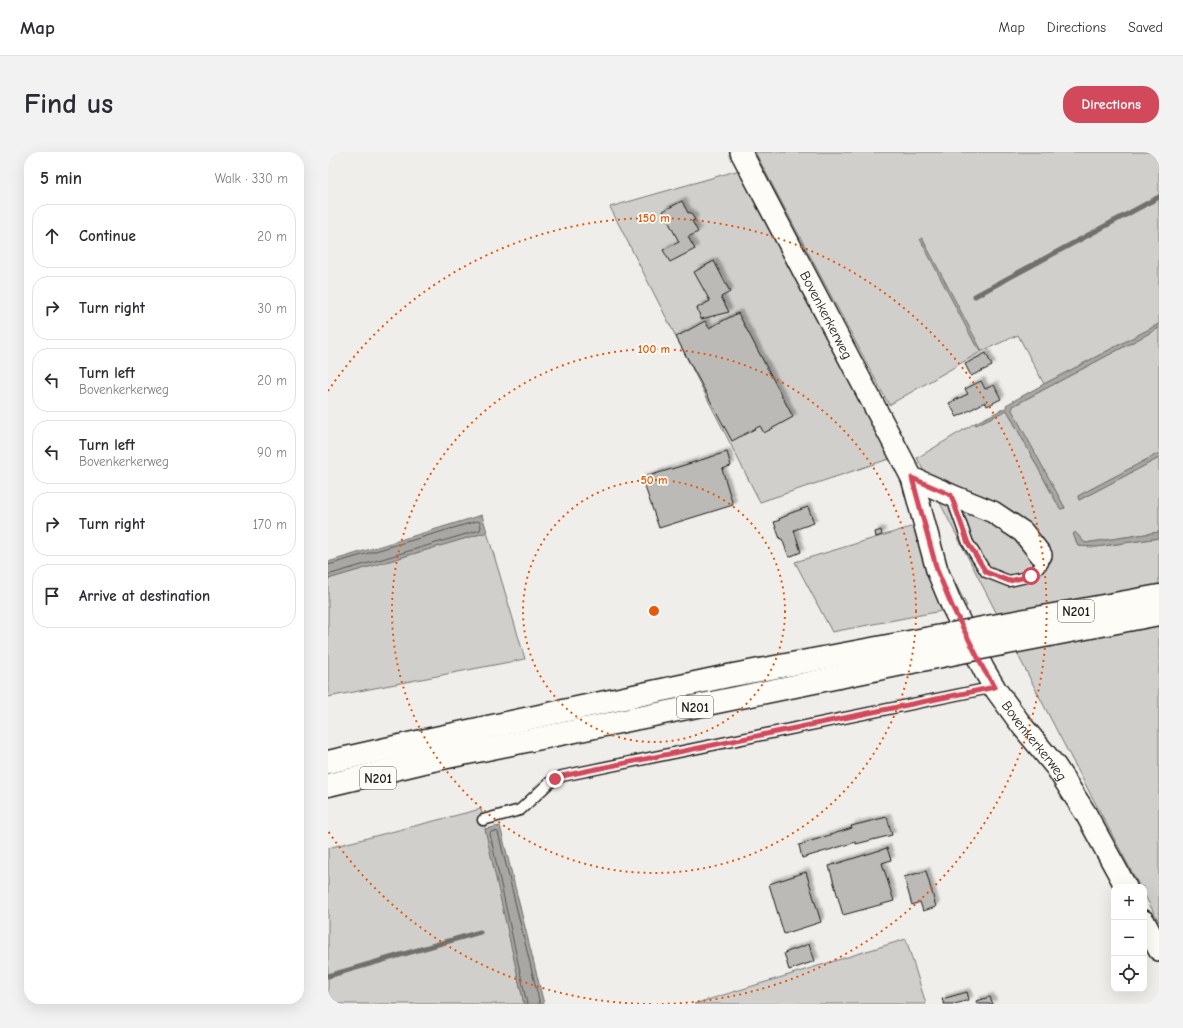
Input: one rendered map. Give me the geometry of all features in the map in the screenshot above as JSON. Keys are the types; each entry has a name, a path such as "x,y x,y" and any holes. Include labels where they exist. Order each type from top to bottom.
{"highway":[{"name":"N201","path":"328,785 428,761 998,635 1159,596"},
{"name":"N201","path":"998,635 1159,614"},
{"name":"N201","path":"328,762 728,676 957,643"},
{"name":"N201","path":"328,750 431,739"},
{"name":"N201","path":"328,793 343,790 428,761"}],"street":[{"name":"Bovenkerkerweg","path":"741,152 912,478 937,570 952,606 984,670 1023,726 1056,767 1086,814 1124,884"},
{"path":"912,478 993,512 1023,532 1041,555"},
{"path":"1147,928 1159,950"}],"lane":[{"path":"951,495 968,543 986,572 1009,581 1031,576 1043,563 1041,555"},
{"path":"483,820 520,810 549,783 562,776 995,687"}],"shaded area":[{"path":"755,152 1159,152 1159,324 1044,384 1018,335 982,351 889,405"},
{"path":"743,169 892,458 760,502 610,207"},
{"path":"1159,328 1159,453 1078,496 1079,500 1159,458 1159,532 1085,543 1075,532 1078,546 1096,547 1159,538 1159,922 1147,900 1147,884 1138,884 1058,733 917,458 975,423 976,424 1007,410 1060,509 1065,508 1011,410 1013,406"},
{"path":"924,523 967,606 832,632 795,562"},
{"path":"487,532 525,659 328,697 328,579"},
{"path":"481,809 524,1004 328,1004 328,848"},
{"path":"906,939 926,1004 694,1004"}],"water":[{"path":"922,238 982,351 976,346 920,239"},
{"path":"1159,324 1159,328 1013,406 1012,410 1065,508 1060,509 1007,410 976,425 975,423 1007,407 1006,405 1044,384"},
{"path":"1159,453 1159,458 1079,500 1078,496"},
{"path":"482,515 487,532 328,579 328,562"},
{"path":"1075,532 1085,543 1159,532 1159,538 1096,547 1078,546 1073,534"},
{"path":"500,826 544,1004 524,1004 485,829"}],"building":[{"path":"682,201 688,213 690,212 695,220 692,221 698,232 688,237 695,249 670,262 663,250 679,242 663,211"},
{"path":"714,261 730,292 721,297 729,312 701,319 697,308 710,301 694,272"},
{"path":"738,313 793,417 764,433 760,426 732,441 676,337 705,321 709,328"},
{"path":"986,353 992,366 971,376 965,364"},
{"path":"981,381 985,389 994,385 1001,399 987,406 985,402 957,417 949,403 968,394 965,389"},
{"path":"727,452 731,466 722,469 733,505 659,528 642,478"},
{"path":"808,507 814,523 794,530 801,552 789,557 774,522 780,520 779,519 788,514"},
{"path":"881,530 882,535 876,537 875,532"},
{"path":"887,817 892,835 856,844 856,842 802,858 799,845 852,828 851,826"},
{"path":"887,848 891,860 882,863 894,901 843,915 829,866"},
{"path":"926,871 936,907 923,911 920,902 912,905 904,877"},
{"path":"806,872 821,922 784,934 769,884"},
{"path":"809,944 815,961 789,970 784,953"},
{"path":"967,992 969,1000 955,1004 944,1004 942,999"},
{"path":"990,997 993,1004 977,1004 976,1001"}],"waterway":[{"path":"975,296 1159,197"},
{"path":"328,976 480,932"}],"route":[{"path":"555,779 562,776 995,687 984,670 952,606 937,570 912,478 951,495 968,543 986,572 1009,581 1031,576"}]}
